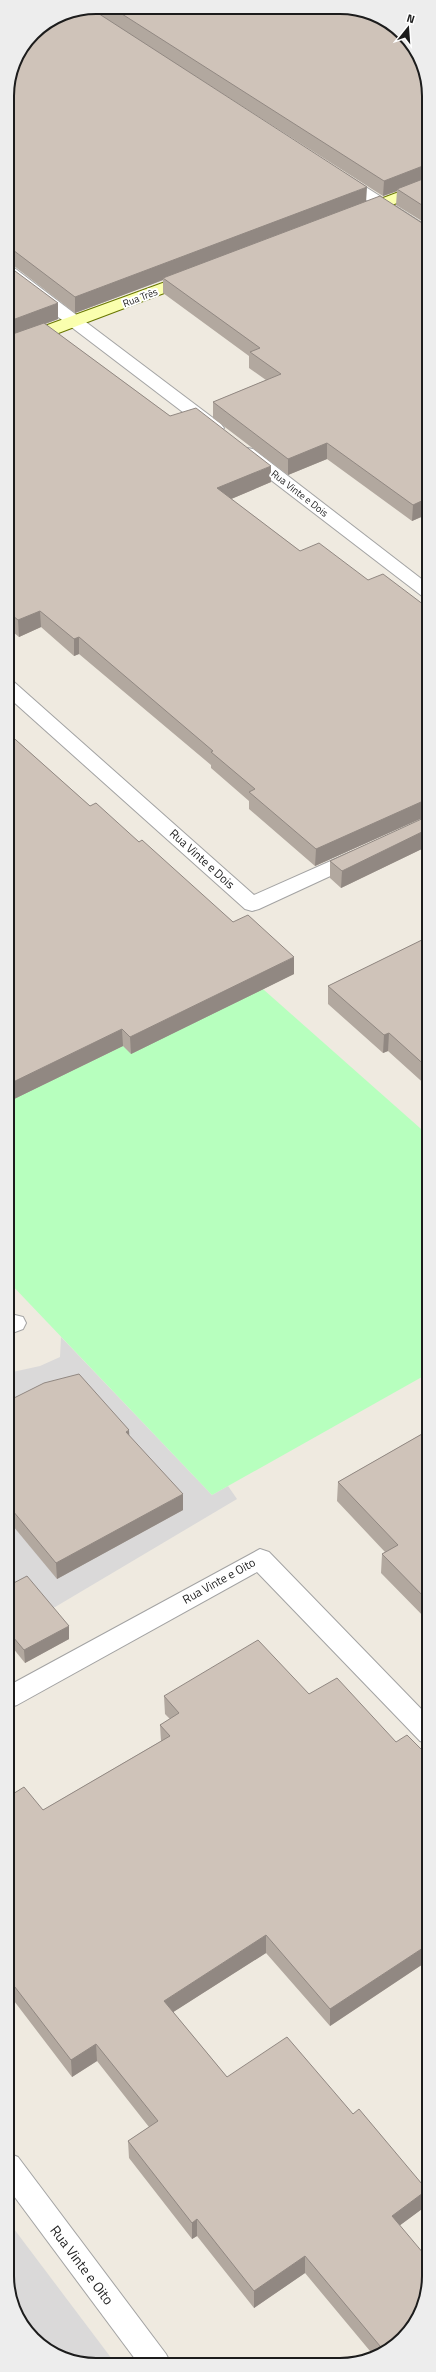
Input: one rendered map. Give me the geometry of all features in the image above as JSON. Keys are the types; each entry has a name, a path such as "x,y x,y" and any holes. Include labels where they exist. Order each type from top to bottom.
{"street":[{"path":"328,169 422,230"},
{"path":"344,218 422,188"},
{"name":"Rua Três","path":"14,344 203,273"},
{"name":"Rua Vinte e Dois","path":"14,275 76,321 422,587"},
{"name":"Rua Vinte e Dois","path":"14,692 252,904 372,850"},
{"name":"Rua Vinte e Oito","path":"14,1695 260,1559 422,1727"},
{"name":"Rua Vinte e Oito","path":"14,2174 152,2358"}],"shaded area":[{"path":"61,1337 212,1495 228,1486 237,1499 14,1631 14,1372 40,1366 60,1357"},
{"path":"14,2229 111,2358 85,2357 69,2354 46,2341 34,2330 20,2308 17,2298 14,2276"}],"green space":[{"path":"255,982 422,1130 422,1377 212,1495 14,1287 14,1099"}],"building":[{"path":"99,14 367,187 75,297 14,251 14,90 18,69 28,50 42,34 69,18"},
{"path":"122,14 340,14 367,18 376,22 388,30 388,48 406,48 416,64 422,96 422,166 384,181"},
{"path":"422,179 422,205 397,189"},
{"path":"380,196 422,223 422,501 413,505 327,443 288,459 213,402 281,374 250,352 260,348 163,278"},
{"path":"14,270 58,303 14,319"},
{"path":"44,323 170,416 196,408 271,466 217,488 300,551 319,543 368,580 383,574 422,603 422,802 316,849 249,792 255,789 211,752 213,751 79,637 74,639 40,611 18,620 14,617 14,334"},
{"path":"14,738 90,806 96,803 139,842 142,840 233,922 248,915 294,957 130,1037 122,1029 14,1082"},
{"path":"422,819 422,832 342,871 330,861"},
{"path":"422,940 422,1063 389,1033 384,1035 328,986"},
{"path":"79,1374 129,1430 126,1432 183,1494 56,1563 14,1512 14,1398 44,1383"},
{"path":"422,1434 422,1595 382,1554 398,1545 338,1482"},
{"path":"27,1576 69,1626 24,1650 14,1638 14,1583"},
{"path":"258,1640 309,1694 337,1678 396,1742 407,1735 422,1750 422,1949 330,2009 266,1935 164,2001 227,2077 287,2037 353,2114 359,2109 422,2184 422,2194 392,2216 422,2252 422,2276 419,2298 416,2308 402,2330 381,2347 305,2256 254,2291 197,2219 192,2223 128,2141 158,2121 96,2044 71,2060 14,1986 14,1793 24,1787 43,1810 170,1736 160,1725 179,1713 164,1696"}]}
